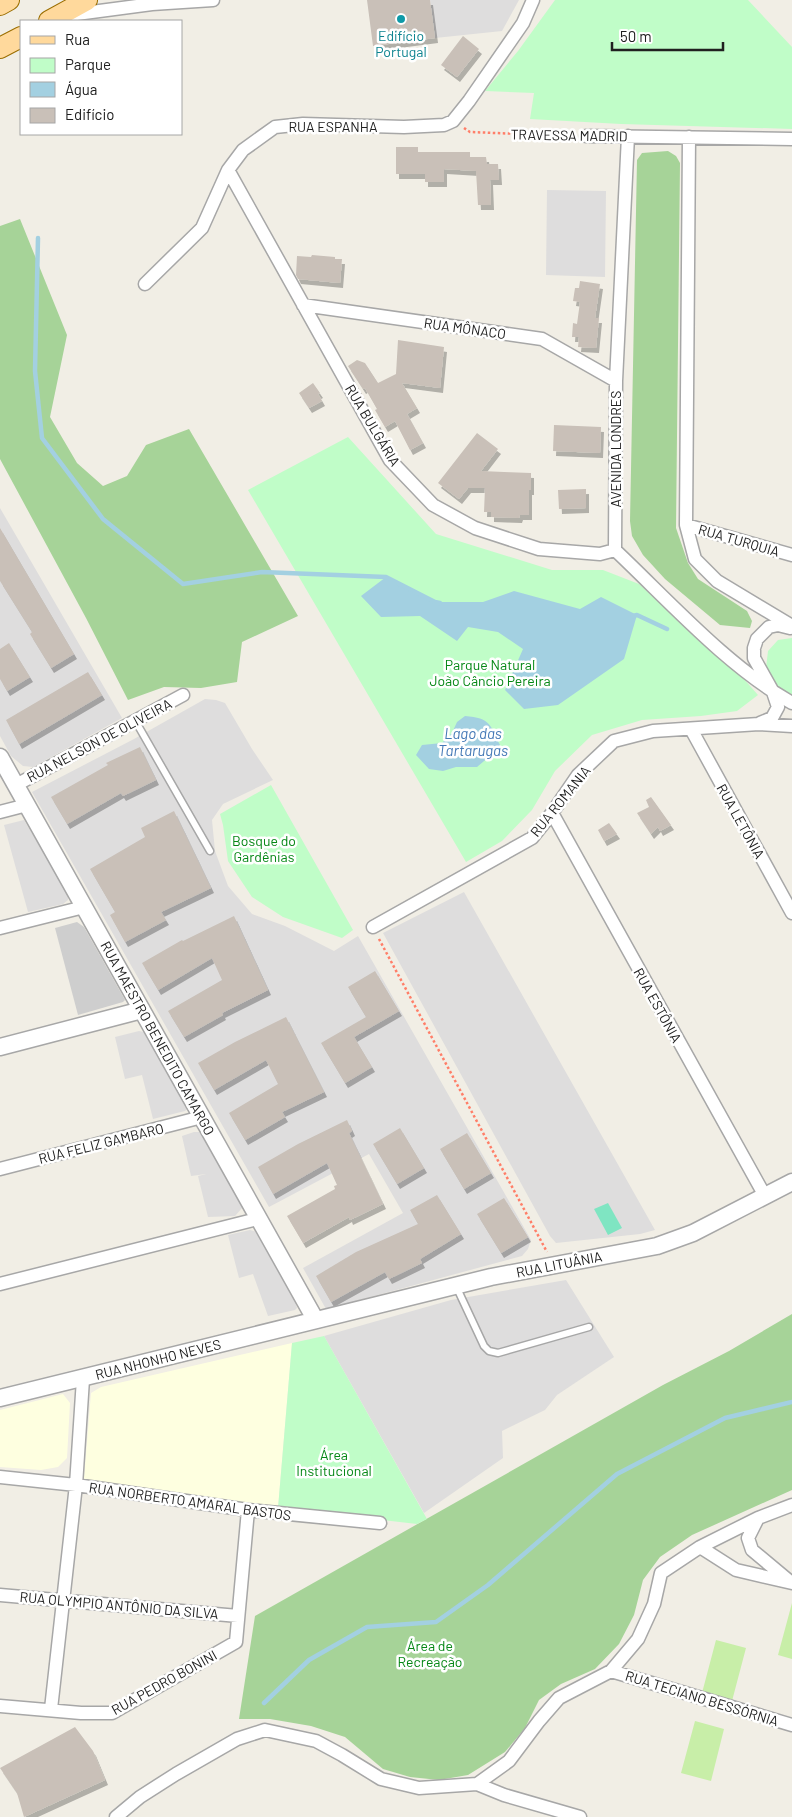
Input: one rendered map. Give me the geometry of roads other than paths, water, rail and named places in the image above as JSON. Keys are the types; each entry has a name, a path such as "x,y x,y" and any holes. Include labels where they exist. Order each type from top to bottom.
{"main road":[{"path":"0,5 9,0"},
{"path":"53,19 87,0"},
{"path":"0,48 20,38"}],"street":[{"path":"53,19 147,2 198,2 213,0"},
{"name":"RUA ESPANHA","path":"145,284 202,228 228,170 243,150 275,127 303,124 404,127 444,125 453,121 523,23 533,0"},
{"name":"TRAVESSA MADRID","path":"586,136 792,139"},
{"name":"AVENIDA LONDRES","path":"615,550 616,381 628,136"},
{"path":"689,137 686,525 695,559 717,581 792,627"},
{"name":"RUA BULGÁRIA","path":"228,170 390,460 433,504 476,528 539,549 600,554 615,550"},
{"name":"RUA MÔNACO","path":"304,304 542,339 616,381"},
{"name":"RUA TURQUIA","path":"686,525 792,555"},
{"path":"615,550 714,645 773,692 792,703"},
{"path":"759,724 772,718 778,707 773,692 754,658 754,648 757,639 770,628 778,625 792,627"},
{"name":"RUA NELSON DE OLIVEIRA","path":"16,785 182,696"},
{"name":"RUA ROMANIA","path":"373,928 532,838 578,775 614,741 653,731 759,724 792,726"},
{"name":"RUA LETÔNIA","path":"691,729 792,913"},
{"name":"RUA MAESTRO BENEDITO CAMARGO","path":"0,757 202,1117 257,1219 315,1319"},
{"path":"0,812 27,805"},
{"name":"RUA ESTÔNIA","path":"552,813 765,1196"},
{"path":"0,928 84,907"},
{"path":"0,1047 142,1010"},
{"name":"RUA FELIZ GAMBARO","path":"0,1169 202,1117"},
{"name":"RUA LITUÂNIA","path":"315,1319 455,1285 553,1264 657,1246 682,1238 792,1182"},
{"path":"0,1284 257,1219"},
{"name":"RUA NHONHO NEVES","path":"0,1398 83,1379 315,1319"},
{"path":"51,1709 76,1485 83,1379"},
{"name":"RUA NORBERTO AMARAL BASTOS","path":"0,1477 76,1485 248,1510 380,1523"},
{"path":"477,1784 508,1761 538,1721 559,1698 611,1671 638,1639 654,1604 662,1573 700,1547 758,1518 792,1504"},
{"path":"238,1616 248,1510"},
{"path":"758,1518 748,1538 752,1550 791,1582"},
{"path":"700,1547 736,1570 791,1582"},
{"name":"RUA OLYMPIO ANTÔNIO DA SILVA","path":"0,1595 238,1616"},
{"name":"RUA PEDRO BONINI","path":"0,1706 112,1713 236,1642 238,1616"},
{"name":"RUA TECIANO BESSÓRNIA","path":"611,1671 792,1725"},
{"path":"116,1817 140,1797 176,1774 237,1739 265,1730 316,1742 342,1755 381,1779 419,1788 477,1784 580,1817"}],"lane":[{"path":"136,722 210,851"},
{"path":"455,1285 484,1346 493,1352 589,1327"}],"water":[{"path":"386,577 435,602 483,602 514,591 580,609 601,597 637,615 624,659 558,705 524,709 505,690 523,649 498,632 468,627 457,641 420,616 381,617 361,596"},
{"name":"Lago das Tartarugas","path":"465,716 485,721 494,732 500,745 477,767 456,767 443,771 429,769 416,755 422,745 442,743 452,733 457,722"}],"waterway":[{"path":"38,238 35,371 42,438 103,519 183,584 262,572 386,577 440,603"},
{"path":"633,616 637,615 667,629"},
{"path":"264,1703 309,1660 367,1627 436,1622 488,1585 617,1474 725,1418 792,1402"}],"place":[{"name":"Edifício Portugal","path":"401,19"}],"park label":[{"name":"Parque Natural João Câncio Pereira","path":"490,672"},
{"name":"Bosque do Gardênias","path":"264,848"},
{"name":"Área Institucional","path":"334,1462"},
{"name":"Área de Recreação","path":"430,1654"}]}
